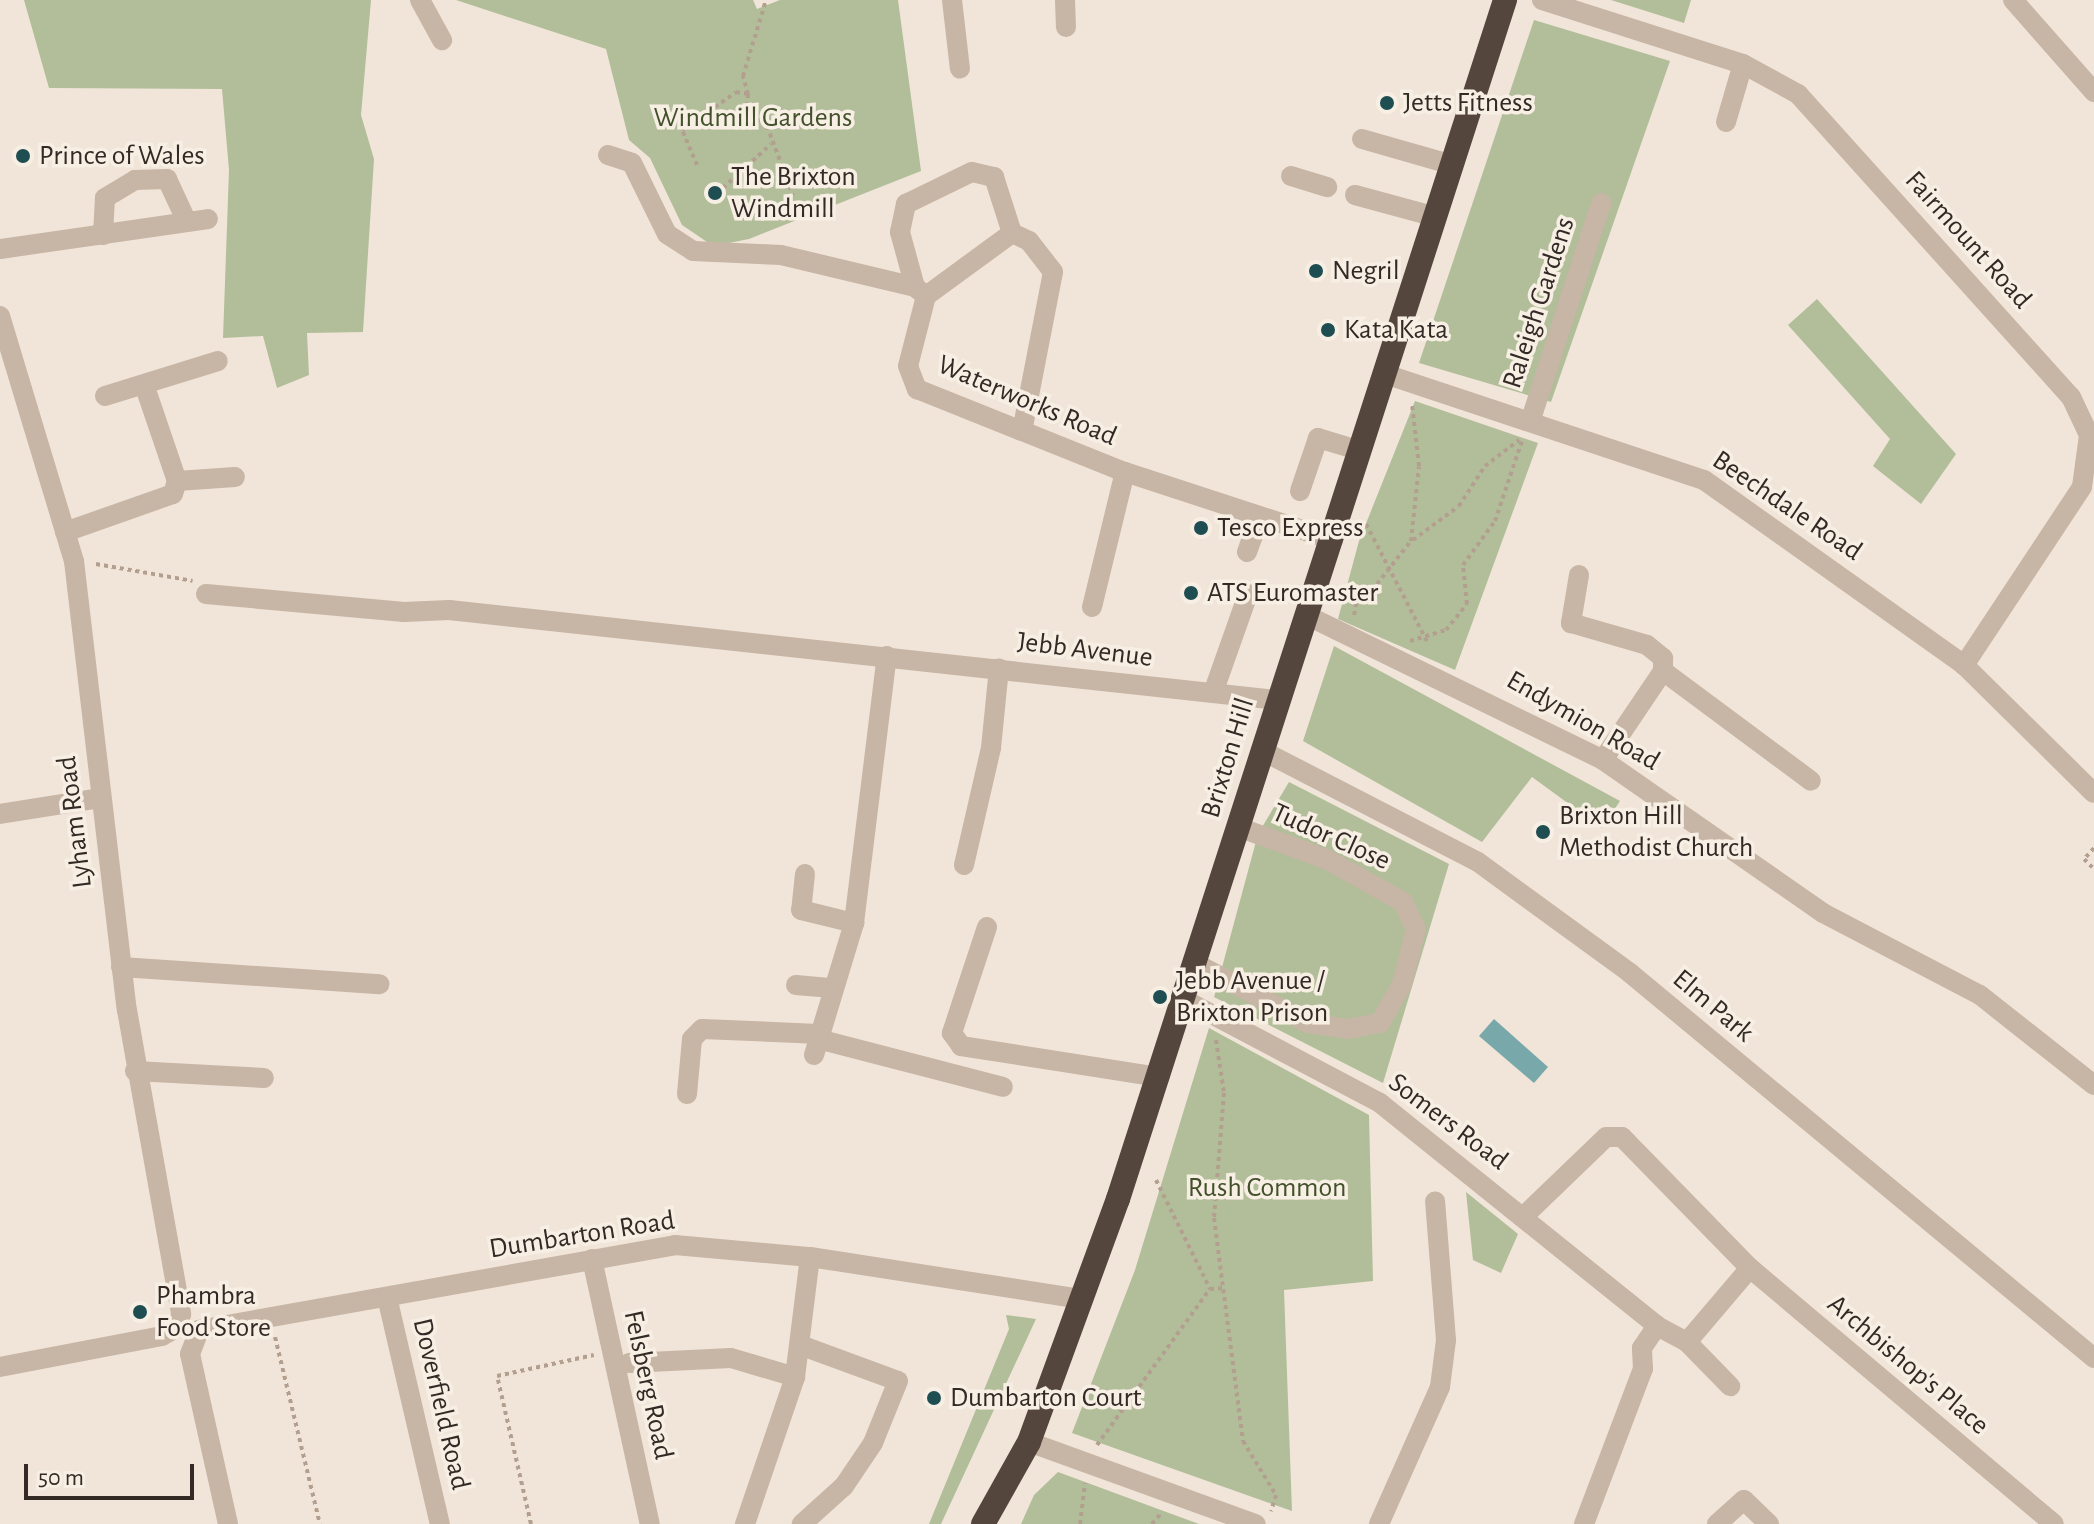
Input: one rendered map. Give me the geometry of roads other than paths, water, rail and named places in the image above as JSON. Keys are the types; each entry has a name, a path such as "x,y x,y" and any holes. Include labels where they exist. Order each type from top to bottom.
{"highway":[{"name":"Brixton Hill","path":"983,1524 1029,1442 1160,1077 1276,700 1333,540 1505,0"}],"street":[{"path":"420,0 442,40"},
{"path":"952,0 960,69"},
{"path":"1065,0 1066,27"},
{"name":"Fairmount Road","path":"1542,0 1743,64 1812,108 2083,417 2091,454 2082,487 1964,665"},
{"path":"2013,0 2094,92"},
{"path":"1726,122 1743,64"},
{"path":"1362,139 1453,165"},
{"path":"608,155 632,163 667,234 693,251 781,255 920,291 1012,233"},
{"path":"920,291 900,232 906,204 972,172 994,177 1012,233 1029,241 1053,272 1022,431"},
{"path":"1291,176 1327,187"},
{"path":"0,249 103,235 197,221 167,179 135,180 105,198 103,235"},
{"path":"1355,195 1436,217"},
{"name":"Raleigh Gardens","path":"1522,423 1601,203"},
{"name":"Waterworks Road","path":"920,291 908,366 917,389 1125,472 1333,540"},
{"name":"Lyham Road","path":"0,316 74,561 135,1071 185,1332 228,1524"},
{"path":"105,396 218,361"},
{"name":"Beechdale Road","path":"1385,374 1522,423 1704,480 1964,665 2094,793"},
{"path":"144,384 177,481"},
{"path":"1300,491 1318,438 1361,451"},
{"path":"1092,607 1125,472"},
{"path":"177,481 235,477"},
{"path":"65,532 162,504 177,481"},
{"path":"1247,552 1260,517"},
{"path":"1579,575 1571,623 1657,649 1663,671 1811,781"},
{"path":"1213,693 1248,594"},
{"name":"Jebb Avenue","path":"215,595 449,610 1276,700"},
{"name":"Endymion Road","path":"1308,616 1603,760 1823,913 1980,995 2094,1085"},
{"path":"817,1043 854,923 887,656"},
{"path":"964,865 991,748 999,668"},
{"path":"1603,760 1663,671"},
{"name":"Elm Park","path":"1261,750 1478,862 1630,973 2090,1348"},
{"path":"0,814 100,798"},
{"name":"Tudor Close","path":"1195,963 1308,1023 1348,1029 1380,1023 1402,984 1416,929 1403,902 1326,859 1238,827"},
{"path":"805,874 801,910 854,923"},
{"path":"987,927 952,1033 961,1046 1160,1077"},
{"path":"121,967 379,984"},
{"path":"796,985 832,988"},
{"name":"Somers Road","path":"1183,999 1380,1103 1525,1215 1657,1326 1687,1342 1730,1386"},
{"path":"687,1094 692,1039 702,1029 817,1043 1003,1087"},
{"path":"135,1071 264,1078"},
{"name":"Archbishop's Place","path":"1525,1215 1614,1135 1727,1248 2054,1524"},
{"path":"1379,1524 1440,1387 1446,1340 1435,1201"},
{"name":"Dumbarton Road","path":"0,1367 270,1315 675,1245 810,1257 1082,1299"},
{"path":"745,1524 795,1377 810,1257"},
{"name":"Felsberg Road","path":"592,1259 650,1524"},
{"path":"1687,1342 1750,1268"},
{"name":"Doverfield Road","path":"387,1297 440,1524"},
{"path":"1584,1524 1643,1369 1642,1348 1657,1326"},
{"path":"800,1345 898,1381 873,1443 844,1486 802,1524"},
{"path":"629,1363 731,1358 795,1377"},
{"path":"1029,1442 1264,1518"},
{"path":"1717,1524 1744,1500 1769,1524"}],"water":[{"path":"1494,1019 1548,1067 1534,1083 1479,1036"}],"place":[{"name":"Jetts Fitness","path":"1387,103"},
{"name":"Prince of Wales","path":"23,156"},
{"name":"The Brixton Windmill","path":"715,193"},
{"name":"Negril","path":"1316,271"},
{"name":"Kata Kata","path":"1328,330"},
{"name":"Tesco Express","path":"1201,528"},
{"name":"ATS Euromaster","path":"1191,593"},
{"name":"Brixton Hill Methodist Church","path":"1543,832"},
{"name":"Jebb Avenue / Brixton Prison","path":"1160,997"},
{"name":"Phambra Food Store","path":"140,1312"},
{"name":"Dumbarton Court","path":"934,1398"}],"park label":[{"name":"Windmill Gardens","path":"753,118"},
{"name":"Rush Common","path":"1267,1188"}]}
